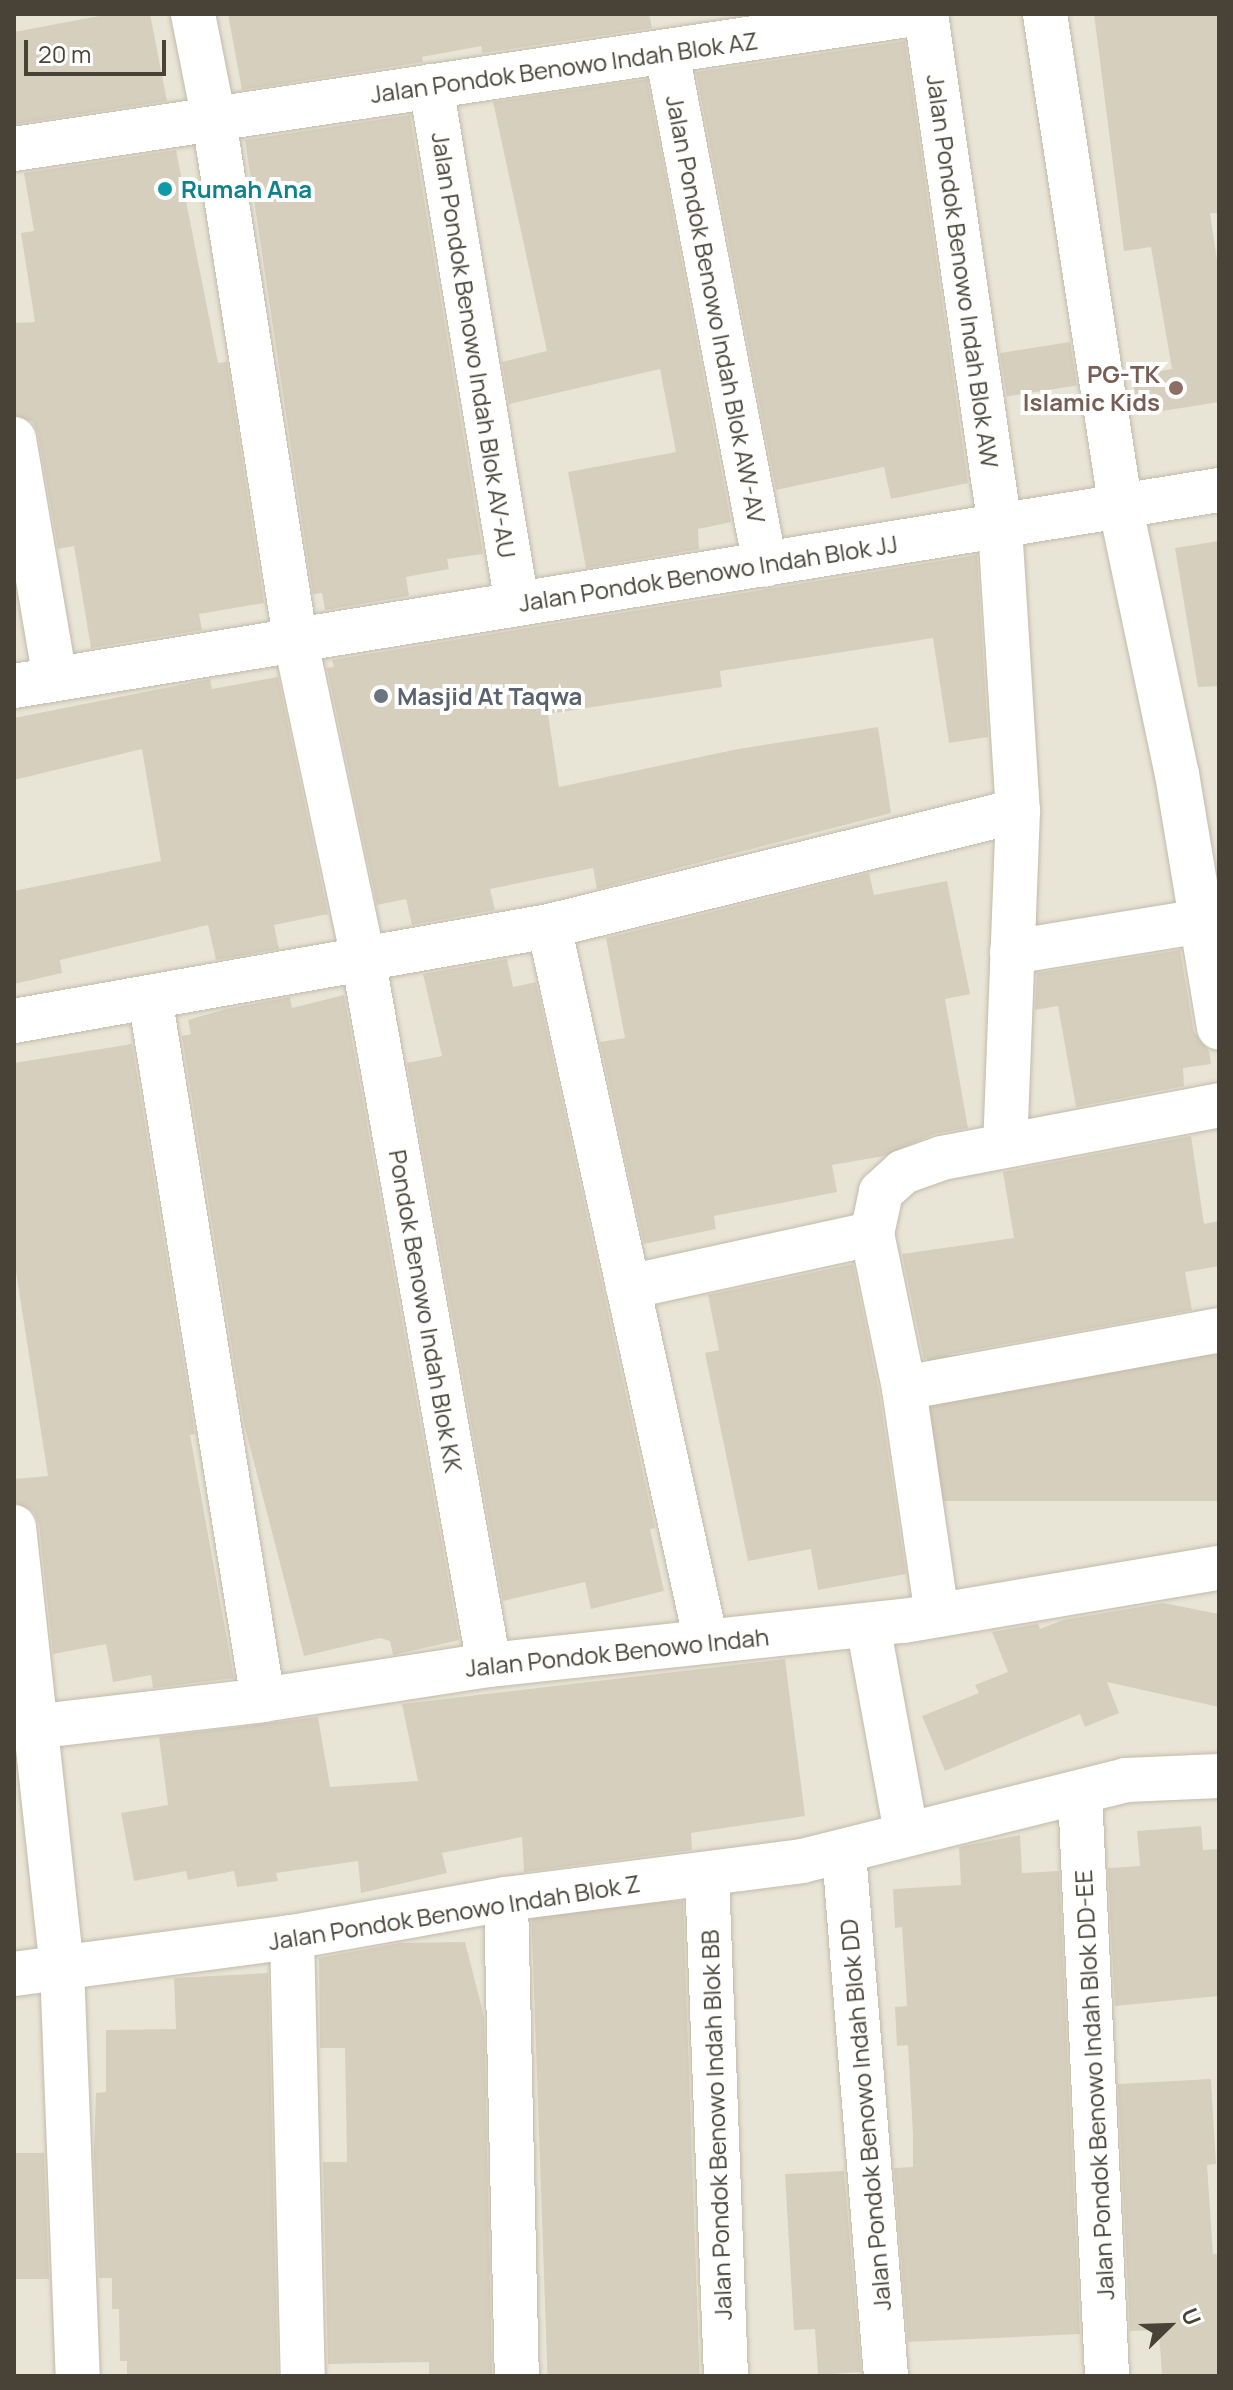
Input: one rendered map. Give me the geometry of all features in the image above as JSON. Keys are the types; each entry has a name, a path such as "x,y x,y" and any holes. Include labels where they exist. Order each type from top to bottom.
{"street":[{"path":"193,14 214,120"},
{"name":"Jalan Pondok Benowo Indah Blok AZ","path":"14,149 914,14"},
{"name":"Jalan Pondok Benowo Indah Blok AW","path":"926,14 1000,527 1018,811 1005,1142"},
{"path":"1045,14 1121,509 1177,774 1219,1028"},
{"name":"Jalan Pondok Benowo Indah Blok AW-AV","path":"667,53 765,565"},
{"name":"Jalan Pondok Benowo Indah Blok AV-AU","path":"431,86 517,604"},
{"name":"Pondok Benowo Indah Blok KK","path":"214,120 295,638 363,958 489,1665"},
{"path":"14,439 34,682"},
{"name":"Jalan Pondok Benowo Indah Blok JJ","path":"34,682 295,638 1121,509 1219,490"},
{"path":"14,1021 549,926 1018,811"},
{"path":"1012,952 1201,921"},
{"path":"549,926 706,1641"},
{"path":"150,997 263,1700"},
{"path":"937,1615 904,1388 872,1234 875,1205 889,1181 942,1158 1005,1142 1219,1105"},
{"path":"628,1287 872,1234"},
{"path":"904,1388 1219,1330"},
{"path":"14,1527 24,1728 62,1967 78,2376"},
{"name":"Jalan Pondok Benowo Indah","path":"24,1728 263,1700 489,1665 868,1625 1219,1568"},
{"path":"868,1625 906,1833"},
{"name":"Jalan Pondok Benowo Indah Blok Z","path":"14,1974 292,1937 506,1899 707,1875 844,1853 906,1833 1080,1794 1126,1780 1219,1776"},
{"name":"Jalan Pondok Benowo Indah Blok DD-EE","path":"1080,1794 1107,2376"},
{"name":"Jalan Pondok Benowo Indah Blok DD","path":"844,1853 886,2376"},
{"name":"Jalan Pondok Benowo Indah Blok BB","path":"707,1875 726,2376"},
{"path":"506,1899 517,2376"},
{"path":"292,1937 303,2376"}],"shaded area":[{"path":"14,14 1219,14 1219,2376 14,2376"}],"building":[{"path":"110,14 150,14 167,101 15,124 14,32"},
{"path":"228,14 649,14 652,28 482,53 481,46 422,57 423,62 242,90"},
{"path":"1094,14 1219,14 1219,213 1210,213 1219,273 1219,402 1137,415 1132,375 1172,369 1151,247 1124,251"},
{"path":"905,41 968,483 891,499 884,467 776,490 696,72"},
{"path":"647,79 731,522 698,529 699,549 586,568 568,472 676,452 660,369 509,404 502,362 547,351 493,102"},
{"path":"410,115 483,554 447,559 449,569 406,577 409,596 325,610 322,593 313,594 245,140"},
{"path":"176,150 218,363 227,362 264,603 199,614 202,630 91,648 74,546 58,549 38,434 33,422 14,415 14,323 35,322 21,233 34,231 24,173"},
{"path":"1070,342 1077,385 1007,397 1000,353"},
{"path":"1219,541 1219,686 1198,687 1175,548"},
{"path":"977,555 988,737 949,743 933,638 720,671 722,687 548,714 559,787 738,749 878,727 891,813 597,889 593,868 490,889 495,910 412,925 406,899 377,905 327,668 334,667 332,660"},
{"path":"278,677 328,914 274,925 279,949 216,960 208,925 60,960 62,973 14,984 14,891 161,861 142,749 14,780 14,718 210,679 212,689"},
{"path":"869,873 874,895 947,881 970,994 945,999 968,1128 934,1134 884,1156 832,1165 837,1192 714,1216 716,1229 644,1244 600,1042 625,1038 606,938"},
{"path":"1180,950 1194,1032 1209,1051 1211,1064 1183,1068 1184,1086 1076,1107 1058,1006 1035,1010 1037,973"},
{"path":"507,959 513,987 536,982 655,1528 650,1529 664,1591 591,1609 585,1582 503,1601 407,1063 442,1056 423,974"},
{"path":"344,995 459,1640 393,1655 390,1641 380,1638 304,1656 244,1424 182,1036 191,1034 188,1020 226,1009 290,997 292,1008"},
{"path":"132,1044 195,1434 190,1435 234,1678 153,1688 151,1675 113,1682 106,1644 53,1654 39,1524 34,1512 14,1502 14,1479 48,1476 14,1259 14,1063"},
{"path":"1191,1136 1204,1224 1219,1221 1219,1266 1185,1272 1192,1310 924,1359 902,1254 1014,1238 1003,1172"},
{"path":"853,1264 879,1392 906,1574 818,1590 811,1549 748,1561 705,1353 719,1350 708,1295"},
{"path":"927,1355 1219,1355 1219,1501 927,1501"},
{"path":"1163,1603 1219,1614 1219,1707 1107,1682 1119,1713 1085,1727 1080,1714 945,1771 922,1716 979,1693 975,1685 1008,1672 992,1632 1038,1624 1040,1629 1063,1620"},
{"path":"785,1659 805,1816 691,1833 692,1850 524,1872 522,1837 442,1853 447,1873 361,1893 358,1861 276,1873 278,1881 237,1887 234,1871 188,1880 186,1871 134,1881 121,1813 168,1805 159,1737 318,1717 330,1787 418,1781 402,1704"},
{"path":"1201,1826 1203,1850 1219,1849 1219,1996 1115,2006 1108,1868 1140,1866 1137,1831"},
{"path":"1020,1835 1022,1873 1059,1871 1080,2334 908,2342 894,2168 913,2167 913,2135 908,2045 897,2046 895,2007 907,2006 902,1927 895,1928 893,1889 961,1885 959,1847"},
{"path":"683,1901 700,2376 547,2376 531,1906"},
{"path":"465,1942 484,2016 492,2376 429,2376 429,2362 328,2364 323,2162 347,2162 345,2048 320,2048 319,1958 400,1943"},
{"path":"268,1973 278,2376 127,2376 127,2361 120,2361 119,2309 112,2309 112,2278 99,2278 94,2153 96,2093 106,2092 106,2030 176,2029 174,1978"},
{"path":"1211,2079 1216,2164 1207,2165 1213,2254 1219,2254 1219,2376 1162,2376 1159,2330 1130,2331 1118,2084"},
{"path":"14,2153 44,2153 49,2279 14,2279"},
{"path":"844,2171 861,2372 818,2375 815,2329 794,2330 785,2174"}],"place":[{"name":"Rumah Ana","path":"165,189"},
{"name":"PG-TK Islamic Kids","path":"1176,388"},
{"name":"Masjid At Taqwa","path":"381,696"}]}
